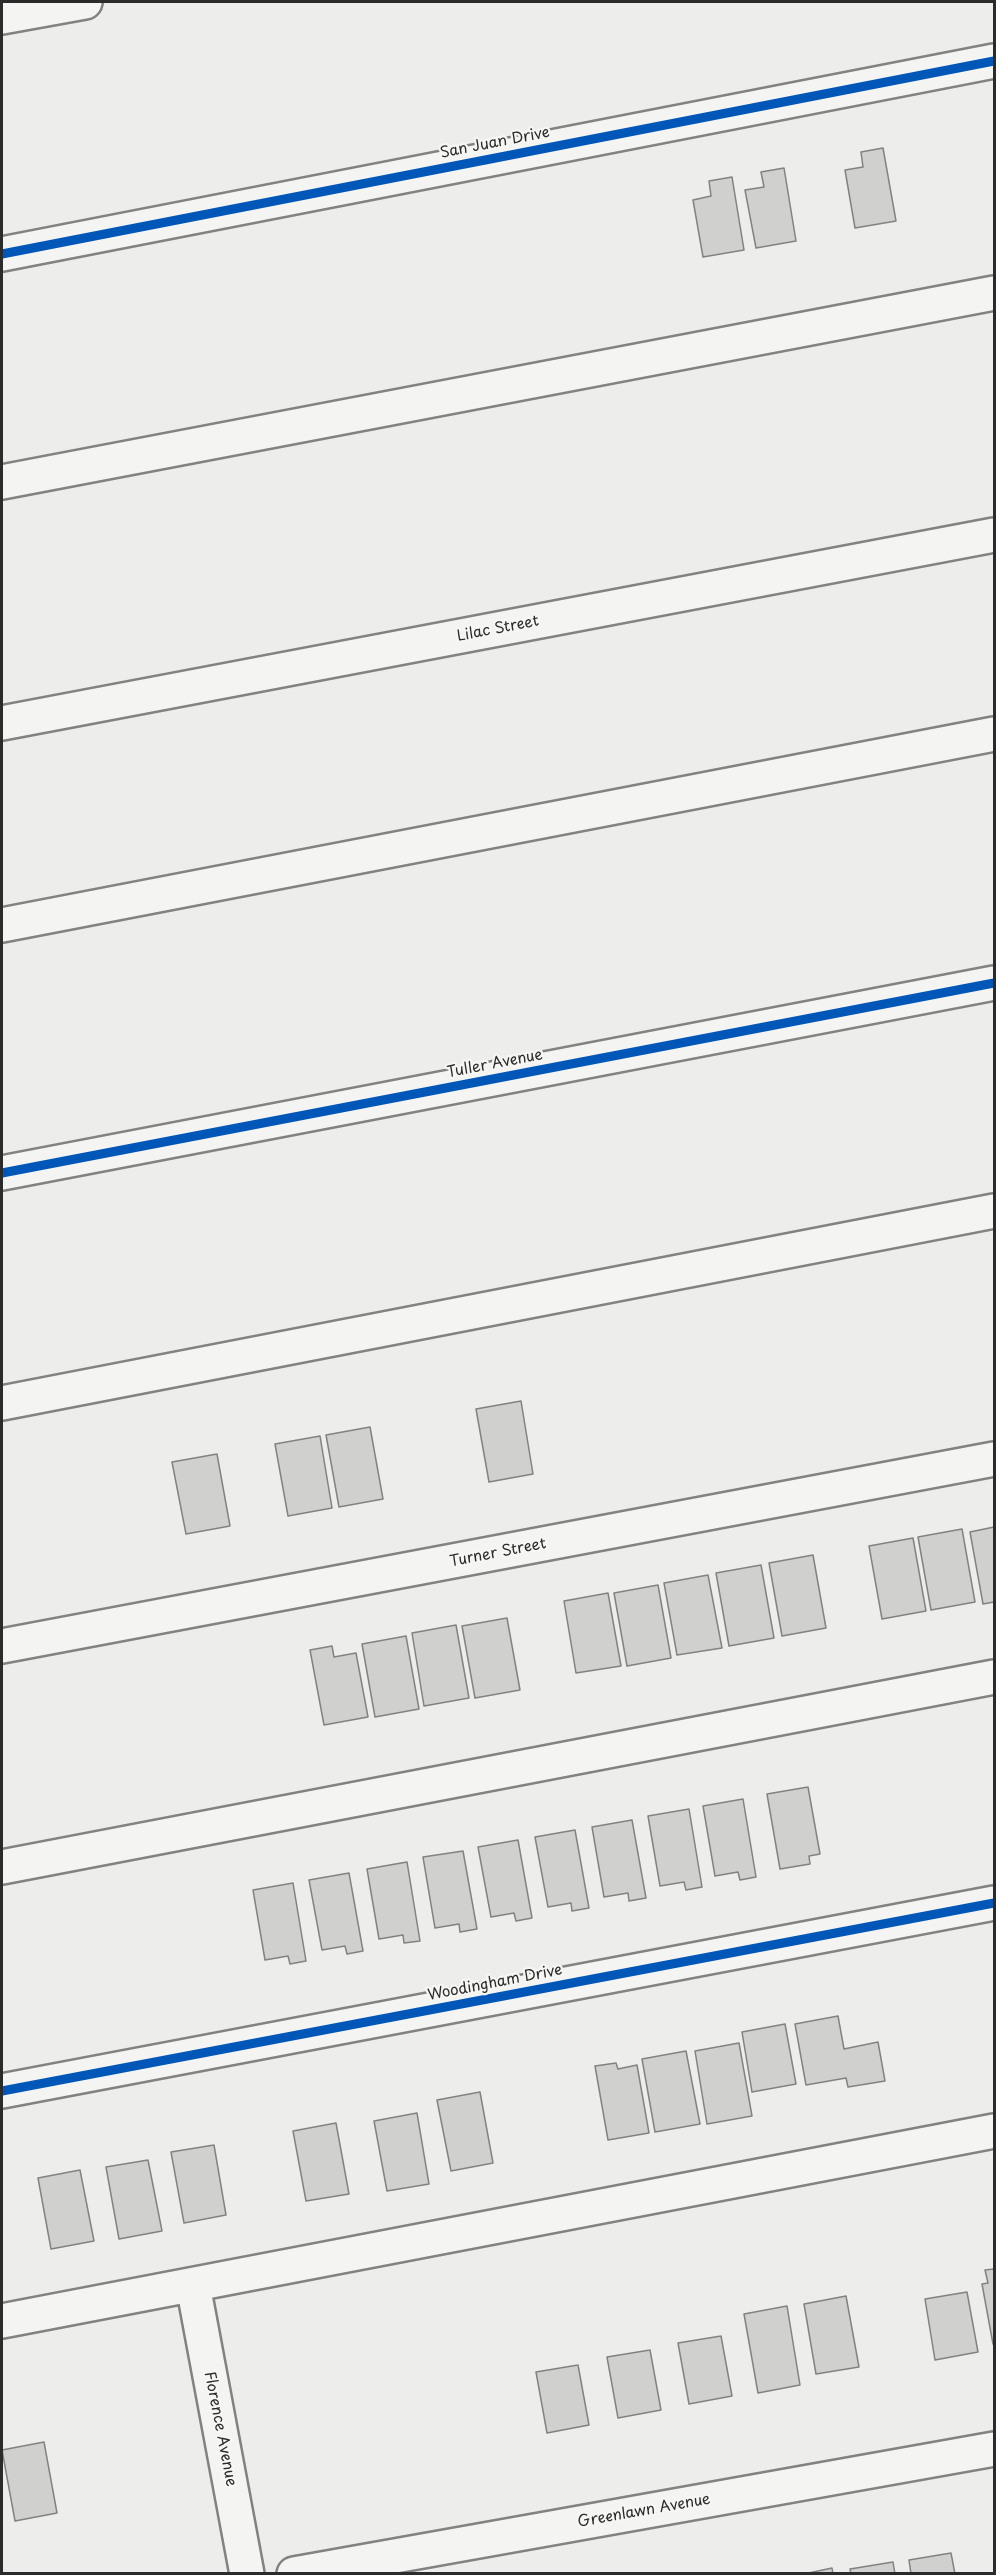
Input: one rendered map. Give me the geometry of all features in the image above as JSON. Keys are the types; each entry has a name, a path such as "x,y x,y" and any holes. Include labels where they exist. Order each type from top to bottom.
{"street":[{"path":"2,16 84,2"},
{"name":"San Juan Drive","path":"2,254 994,62"},
{"path":"2,482 994,293"},
{"name":"Lilac Street","path":"2,723 994,535"},
{"path":"2,925 994,734"},
{"name":"Tuller Avenue","path":"2,1173 994,983"},
{"path":"2,1403 994,1211"},
{"name":"Turner Street","path":"2,1646 994,1459"},
{"path":"2,1867 994,1677"},
{"name":"Woodingham Drive","path":"2,2091 994,1903"},
{"path":"2,2321 994,2131"},
{"name":"Florence Avenue","path":"193,2285 247,2574"},
{"name":"Greenlawn Avenue","path":"294,2574 994,2450"}],"building":[{"path":"883,148 896,221 855,228 845,170 863,167 861,152"},
{"path":"784,168 796,241 756,248 745,190 764,187 761,172"},
{"path":"732,177 744,250 703,257 693,200 711,196 709,181"},
{"path":"521,1401 533,1474 489,1482 476,1409"},
{"path":"370,1427 383,1499 339,1507 326,1435"},
{"path":"320,1436 332,1508 288,1516 275,1444"},
{"path":"217,1454 230,1526 186,1534 172,1462"},
{"path":"994,1527 994,1602 983,1604 970,1532"},
{"path":"962,1529 975,1602 931,1610 918,1537"},
{"path":"913,1538 926,1611 882,1619 869,1546"},
{"path":"813,1555 826,1628 782,1636 769,1563"},
{"path":"761,1565 774,1638 729,1646 716,1573"},
{"path":"708,1575 722,1648 677,1655 664,1583"},
{"path":"658,1585 671,1658 627,1666 614,1593"},
{"path":"608,1593 621,1666 576,1673 564,1601"},
{"path":"507,1618 520,1690 475,1698 462,1626"},
{"path":"456,1625 469,1698 424,1706 412,1633"},
{"path":"406,1636 419,1709 375,1717 362,1644"},
{"path":"332,1646 334,1657 356,1653 368,1717 324,1725 310,1650"},
{"path":"808,1787 820,1854 809,1856 810,1864 780,1869 767,1794"},
{"path":"743,1799 756,1877 740,1880 738,1872 715,1876 703,1806"},
{"path":"689,1809 702,1887 686,1890 684,1882 660,1886 648,1816"},
{"path":"632,1820 646,1898 629,1901 628,1893 604,1897 592,1827"},
{"path":"575,1830 589,1908 572,1911 571,1903 548,1907 535,1837"},
{"path":"518,1840 532,1918 516,1921 514,1913 491,1917 478,1847"},
{"path":"463,1851 477,1929 460,1932 459,1924 435,1928 423,1857"},
{"path":"407,1862 420,1941 404,1943 403,1935 379,1939 367,1869"},
{"path":"349,1873 363,1951 347,1954 345,1946 322,1950 309,1880"},
{"path":"293,1883 306,1961 290,1964 288,1956 265,1960 253,1890"},
{"path":"838,2016 844,2049 878,2042 885,2081 848,2087 846,2078 806,2085 795,2024"},
{"path":"785,2024 796,2084 752,2092 742,2032"},
{"path":"739,2043 752,2116 707,2124 695,2051"},
{"path":"686,2051 700,2124 655,2132 642,2059"},
{"path":"616,2063 618,2069 637,2065 649,2133 608,2140 595,2066"},
{"path":"480,2092 493,2163 451,2171 437,2100"},
{"path":"417,2113 429,2184 387,2191 374,2121"},
{"path":"336,2123 349,2194 306,2201 293,2131"},
{"path":"214,2145 226,2215 184,2223 171,2152"},
{"path":"148,2160 162,2231 119,2239 106,2167"},
{"path":"80,2170 94,2241 51,2249 38,2178"},
{"path":"994,2269 993,2344 982,2284 988,2283 985,2270"},
{"path":"967,2292 978,2352 935,2360 925,2299"},
{"path":"846,2296 859,2367 816,2374 804,2304"},
{"path":"787,2306 800,2385 758,2393 744,2314"},
{"path":"721,2336 732,2396 689,2404 678,2343"},
{"path":"650,2350 661,2410 618,2418 607,2357"},
{"path":"578,2365 589,2425 547,2433 536,2372"},
{"path":"44,2442 57,2513 15,2521 2,2450"},
{"path":"951,2553 955,2574 911,2574 909,2560"},
{"path":"893,2562 895,2574 851,2574 850,2569"},
{"path":"832,2568 833,2574 804,2574"}],"cycle path":[{"path":"2,254 994,61"},
{"path":"2,1173 994,983"},
{"path":"2,2091 994,1903"}]}
